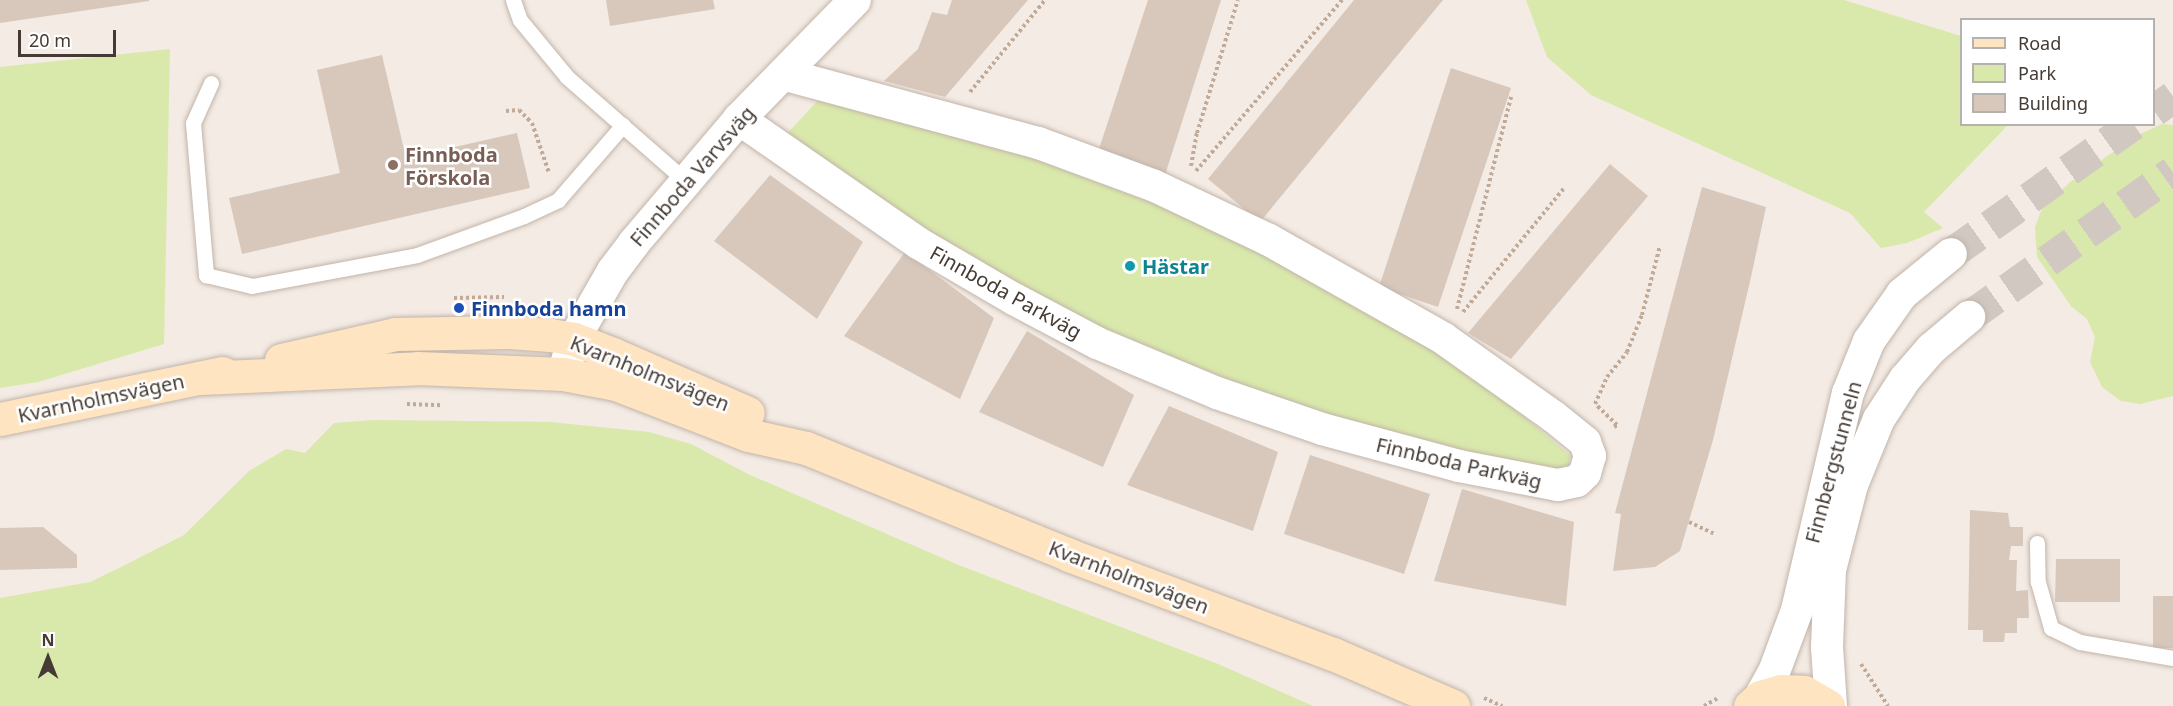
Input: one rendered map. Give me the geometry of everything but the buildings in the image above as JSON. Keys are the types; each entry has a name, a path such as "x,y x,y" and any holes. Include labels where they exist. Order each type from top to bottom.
{"street":[{"name":"Finnboda Varvsväg","path":"563,375 574,339 613,271 739,119 855,0"},
{"path":"783,74 949,117 1038,143 1176,195 1448,331 1585,442 1589,450"},
{"name":"Finnboda Parkväg","path":"739,119 918,243 1014,299 1097,343 1217,393 1322,429 1447,463 1558,485 1577,481 1585,473 1589,450"},
{"name":"Finnbergstunneln","path":"1755,702 1774,672 1797,610 1848,393 1869,341 1902,294 1951,254"},
{"name":"Finnbergstunneln","path":"1829,706 1827,647 1830,570 1852,485 1879,419 1905,379 1931,349 1969,317"},
{"name":"Kvarnholmsvägen","path":"0,419 201,378 395,334 509,332 574,339 701,391 758,418 806,448"},
{"name":"Kvarnholmsvägen","path":"201,378 418,368 563,375 638,390 748,435 806,448 1069,555 1333,654 1453,706"},
{"path":"1755,702 1781,691 1804,692 1829,706"}],"lane":[{"path":"513,0 520,20 567,77 686,181"},
{"path":"212,83 194,123 206,275 252,286 417,255 524,216 558,200 623,125"},
{"path":"2037,543 2038,582 2051,628 2080,642 2173,658"}],"path":[{"path":"949,117 1045,0"},
{"path":"1238,0 1197,133 1188,180 1342,0"},
{"path":"1448,331 1511,97"},
{"path":"506,111 519,110 532,123 558,200"},
{"path":"1448,331 1565,187"},
{"path":"1589,450 1617,425 1596,404 1638,325 1660,246"},
{"path":"1689,522 1715,534"}],"green space":[{"path":"1526,0 1844,0 1960,36 1960,126 2007,126 1924,212 1943,228 1907,243 1881,248 1850,213 1591,95 1547,57"},
{"path":"170,49 164,344 38,382 0,388 0,67"},
{"path":"820,98 1033,158 1163,207 1278,259 1385,319 1477,377 1571,456 1565,477 1301,413 1125,345 996,279 787,134"},
{"path":"2162,124 2173,125 2173,396 2140,404 2121,401 2102,387 2090,362 2095,337 2087,319 2071,306 2037,257 2035,227 2043,206 2074,179 2136,136"},
{"path":"374,420 550,422 649,432 691,444 748,474 961,566 1218,664 1313,706 0,706 0,598 90,582 184,535 249,471 286,449 305,453 334,423"}],"tunnel":[{"path":"2155,110 2173,97"},
{"path":"1951,254 2131,126"},
{"path":"1969,317 2173,172"}],"place":[{"name":"Finnboda Förskola","path":"393,165"},
{"name":"Hästar","path":"1130,266"},
{"name":"Finnboda hamn","path":"459,308"}]}
